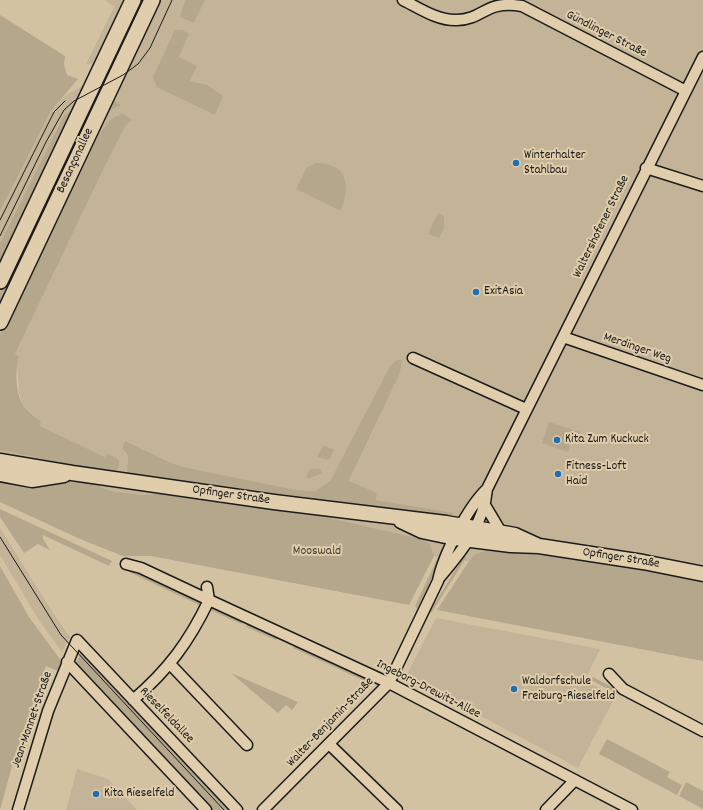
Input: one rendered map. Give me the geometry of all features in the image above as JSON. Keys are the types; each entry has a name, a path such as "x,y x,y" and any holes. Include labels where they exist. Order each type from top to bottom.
{"main road":[{"name":"Besançonallee","path":"0,281 133,0"},
{"name":"Besançonallee","path":"0,322 152,0"},
{"name":"Opfinger Straße","path":"0,461 72,473 391,517 469,527 498,528 539,546"},
{"name":"Opfinger Straße","path":"0,474 32,480 54,478 72,473"},
{"name":"Opfinger Straße","path":"391,517 422,531 462,540 539,546 643,562 703,574"}],"street":[{"name":"Gündlinger Straße","path":"402,0 447,20 458,20 472,17 483,7 493,3 510,2 522,6 686,91"},
{"name":"Waltershofener Straße","path":"469,527 476,500 487,489 646,168 703,57"},
{"path":"646,168 703,186"},
{"name":"Merdinger Weg","path":"563,337 703,385"},
{"path":"413,358 526,410"},
{"name":"Waltershofener Straße","path":"462,540 469,527 485,505 487,489"},
{"path":"485,505 498,528"},
{"name":"Walter-Benjamin-Straße","path":"263,810 389,683 438,580 462,540"},
{"name":"Ingeborg-Drewitz-Allee","path":"126,564 141,568 389,683 632,810"},
{"path":"133,700 170,664 196,627 209,600 207,587"},
{"name":"Jean-Monnet-Straße","path":"18,810 31,761 67,662 77,640"},
{"name":"Rieselfeldallee","path":"77,640 237,810"},
{"path":"67,662 206,810"},
{"path":"170,664 248,745"},
{"path":"609,674 623,689 703,731"},
{"path":"329,744 397,810"},
{"path":"546,810 575,780"}],"shaded area":[{"path":"105,0 123,0 97,58 128,0 141,0 115,54 140,48 161,0 185,0 183,6 194,23 205,0 703,0 703,580 531,551 484,551 474,555 469,561 434,556 430,544 421,539 326,517 159,493 143,495 111,491 92,483 64,481 0,468 0,450 62,462 80,468 105,457 40,426 41,422 23,405 19,393 17,364 19,356 15,354 104,168 126,125 132,120 123,113 58,210 0,335 0,310 97,101 83,118 0,294 0,269 34,175 0,243 0,211 51,111 66,95 90,82 97,65 86,64 114,7","holes":["401,359 400,373 349,482 377,493 376,500 452,513 451,516 282,494 129,461 124,451 184,467 296,490 315,491 330,481 389,368"]},
{"path":"0,528 53,613 70,637 62,652 40,622 0,555"},
{"name":"Waldorfschule Freiburg-Rieselfeld","path":"436,618 600,649 585,680 615,697 578,768 406,676"},
{"name":"Kita Rieselfeld","path":"77,769 108,779 137,810 66,810"}],"green space":[{"path":"141,0 146,0 121,56 115,54"},
{"path":"157,0 161,0 140,48 133,57"},
{"path":"185,0 205,0 194,23 180,17"},
{"path":"0,15 65,56 64,65 67,75 78,79 51,111 0,211"},
{"path":"175,30 183,30 189,34 179,57 197,66 190,81 207,85 223,96 215,115 157,87 153,77"},
{"path":"113,100 121,105 107,112 106,111"},
{"path":"97,101 0,310 0,294 2,288 83,118"},
{"path":"80,103 0,269 0,243 64,116"},
{"path":"123,113 132,120 126,125 104,168 15,354 19,356 16,381 20,400 29,412 41,422 40,426 105,457 107,453 119,460 118,469 113,473 0,450 0,335 51,223 77,181 98,136 111,119"},
{"path":"317,163 328,164 336,167 344,178 346,193 341,211 296,189 307,167"},
{"path":"438,213 444,216 444,229 439,238 428,234"},
{"path":"402,359 400,373 349,481 377,493 376,500 453,513 451,516 282,494 275,499 128,475 128,459 122,449 125,441 171,463 184,467 296,490 315,491 330,481 389,368 395,361"},
{"name":"Kita Zum Kuckuck","path":"549,422 580,432 578,436 573,434 568,452 542,443"},
{"path":"323,445 334,450 329,460 317,457"},
{"path":"310,469 320,469 322,473 308,479 306,476"},
{"name":"Mooswald","path":"0,478 92,483 111,491 143,495 159,493 326,517 421,539 430,544 434,556 409,605 151,556 123,556 80,539 0,502"},
{"path":"0,509 112,561 109,566 43,535 43,539 50,550 38,544 24,553 0,517"},
{"path":"487,547 531,551 703,580 703,661 437,610 469,561 474,555 484,551"},
{"path":"442,552 440,562 417,609 415,606 439,555"},
{"path":"465,554 466,558 432,612 429,613"},
{"path":"0,566 29,617 62,662 58,671 46,666 14,759 0,810"},
{"path":"132,571 200,602 201,606 129,572"},
{"path":"209,607 243,622 241,624 208,609"},
{"path":"247,624 277,638 276,640 246,627"},
{"path":"294,646 370,681 369,683 293,648"},
{"path":"82,651 232,810 210,810 74,666"},
{"path":"231,673 298,702 292,710 286,705 278,713"},
{"path":"593,677 621,692 617,694 591,680"},
{"path":"607,739 670,772 667,777 682,785 677,795 599,754"},
{"path":"686,782 703,791 703,809 679,796"}],"tram line":[{"path":"0,236 46,142 64,110 74,101 123,75 138,64 150,48 172,0"},
{"path":"0,220 54,112 65,101"},
{"path":"0,537 61,635 224,810"}],"place":[{"name":"Winterhalter Stahlbau","path":"516,163"},
{"name":"ExitAsia","path":"476,292"},
{"name":"Kita Zum Kuckuck","path":"557,440"},
{"name":"Fitness-Loft Haid","path":"558,474"},
{"name":"Waldorfschule Freiburg-Rieselfeld","path":"514,689"},
{"name":"Kita Rieselfeld","path":"96,794"}]}
